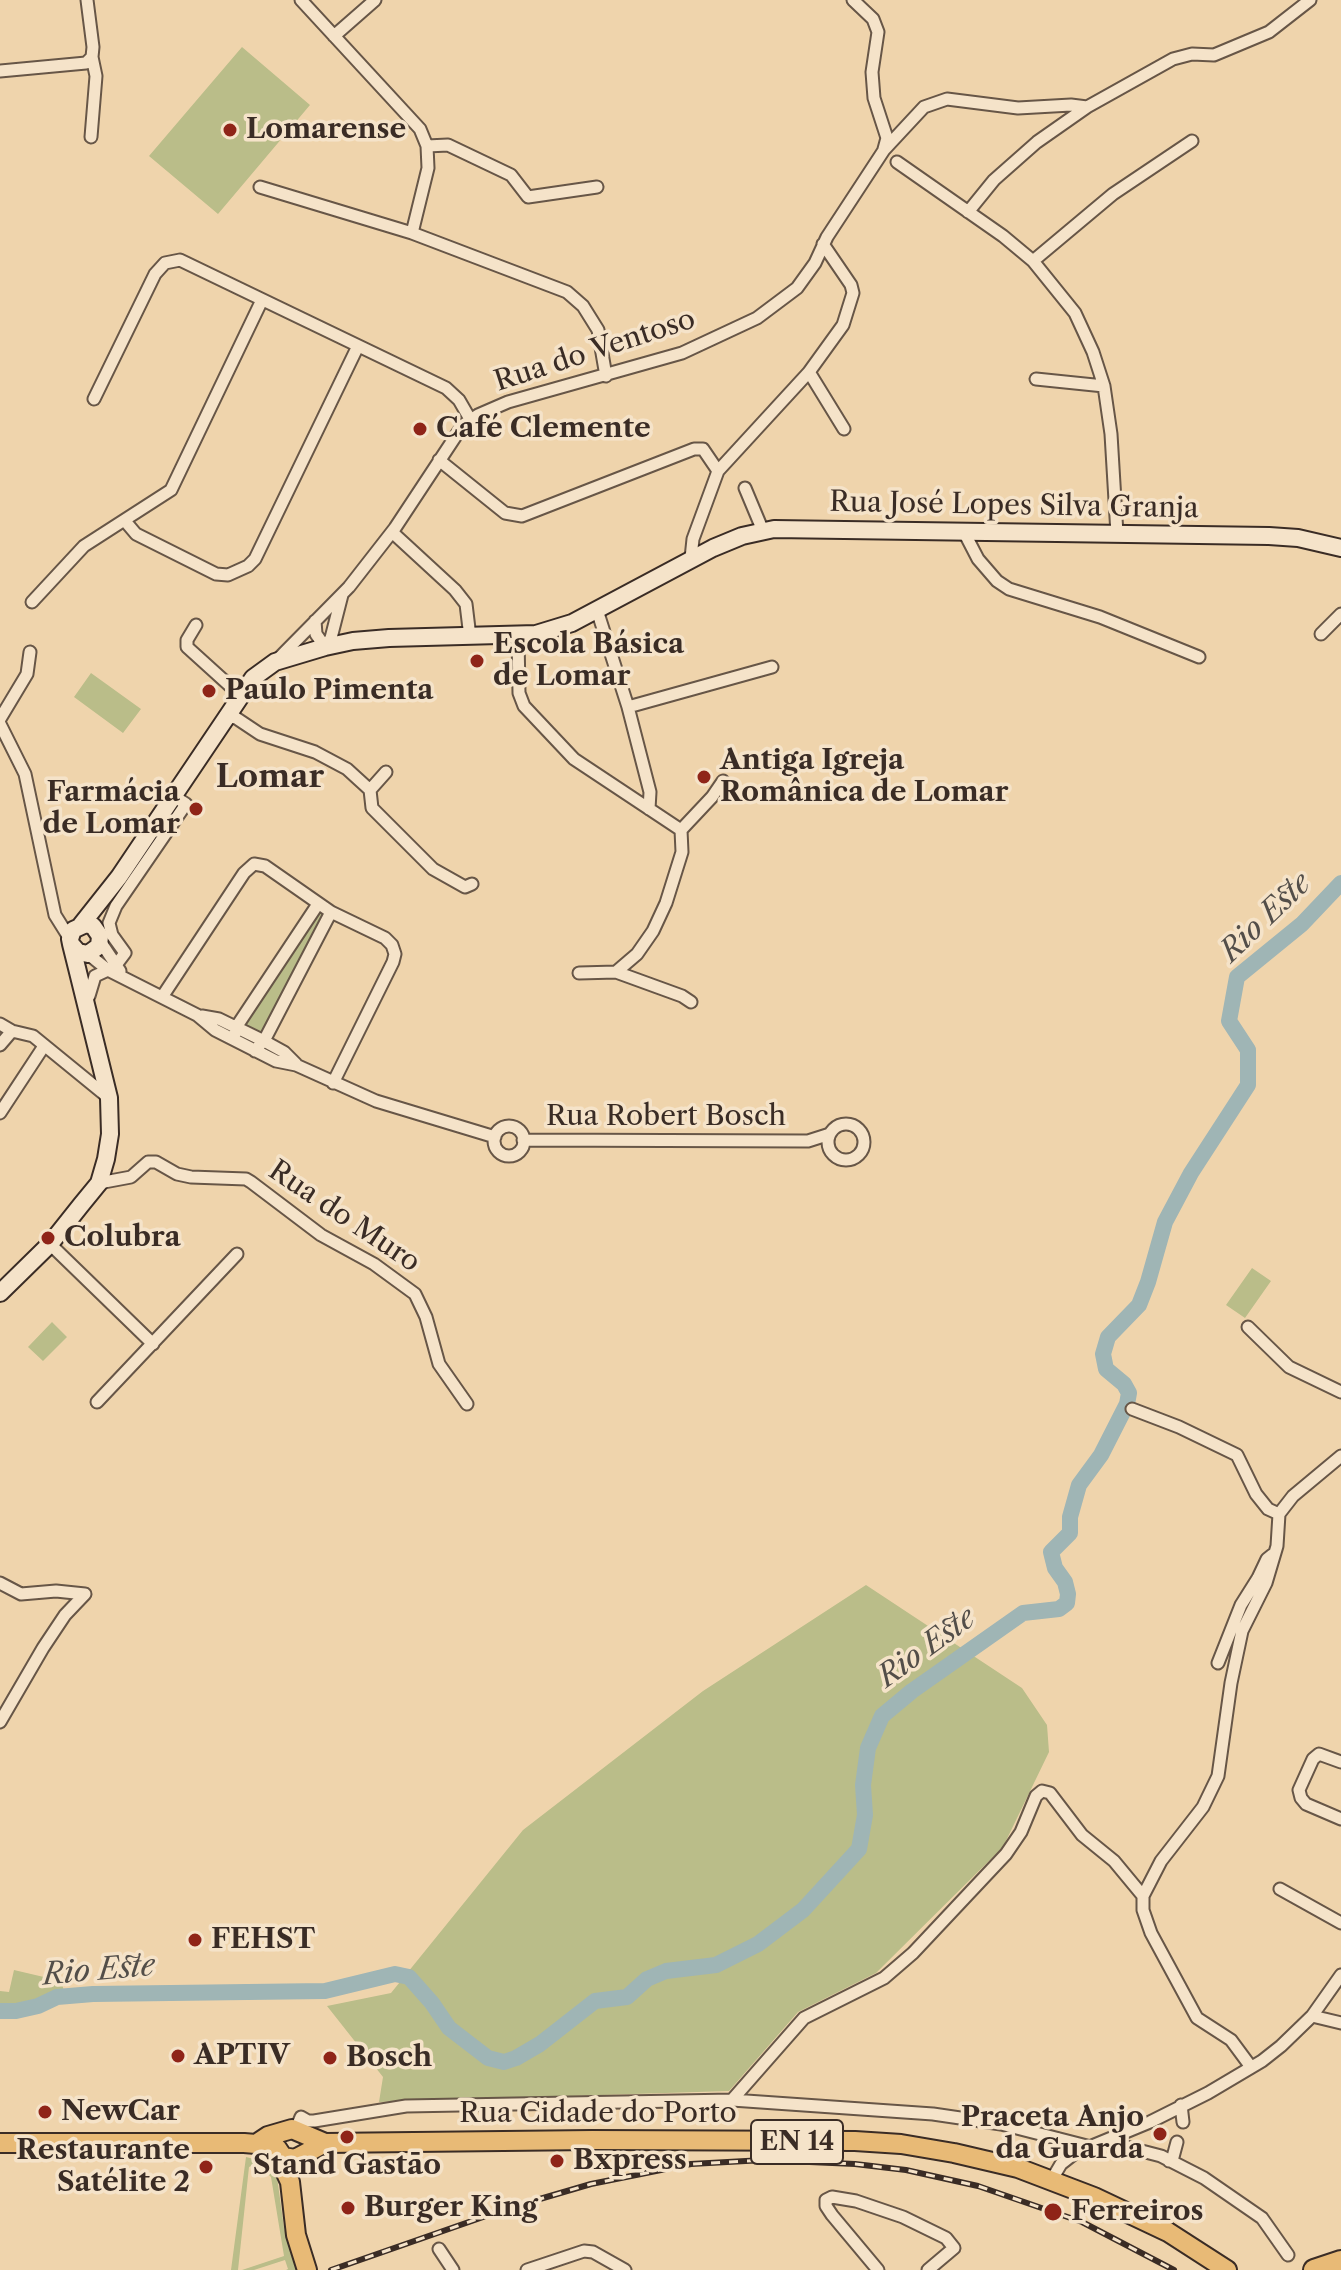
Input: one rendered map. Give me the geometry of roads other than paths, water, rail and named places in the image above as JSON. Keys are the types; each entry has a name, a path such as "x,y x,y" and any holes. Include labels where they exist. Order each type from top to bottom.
{"highway":[{"path":"1314,2270 1341,2261"}],"main road":[{"name":"Rua José Lopes Silva Granja","path":"275,662 353,641 536,634 572,623 691,558 742,536 774,529 1269,536 1298,538 1341,548"},
{"path":"119,877 104,906 96,949 88,954 78,952 75,934 119,877 240,695 253,678 275,662"},
{"path":"75,934 93,926 99,936"},
{"path":"0,1293 50,1244 99,1183 110,1134 109,1098 75,934"},
{"path":"88,954 92,1024"},
{"path":"0,2143 256,2144 268,2136 295,2127"},
{"path":"256,2144 267,2152 291,2154 306,2139 295,2127"},
{"path":"295,2127 276,2141 299,2166 290,2182 296,2235 307,2270"},
{"name":"Rua Cidade do Porto","path":"295,2127 325,2143 567,2140 876,2142 954,2153 1018,2168 1134,2214 1227,2270"},
{"name":"Rua Cidade do Porto","path":"291,2154 309,2153 325,2143"}],"street":[{"path":"87,0 96,76 91,137"},
{"path":"301,0 420,129 427,146 428,168 412,233"},
{"path":"334,36 375,0"},
{"path":"853,0 873,19 878,32 872,72 874,98 887,138 884,150"},
{"path":"968,212 1005,171 1037,142 1087,107 1173,59 1192,54 1214,55 1269,32 1310,0"},
{"path":"0,71 74,66 86,63 92,57"},
{"name":"Rua do Ventoso","path":"470,419 508,402 682,353 757,318 797,288 884,150 924,107 947,99 1018,108 1087,107"},
{"path":"1033,261 1113,194 1192,141"},
{"path":"427,146 448,145 511,175 528,197 597,187"},
{"path":"897,162 1033,261 1075,313 1104,386 1111,434 1117,534"},
{"path":"260,187 412,233 567,292 583,306 598,330 606,376"},
{"path":"691,558 693,539 718,471 809,372 843,325 851,306 851,285 823,244"},
{"path":"94,399 155,274 165,263 180,260 446,388 459,400 470,419 459,429 392,532 342,595 275,662"},
{"path":"32,602 84,546 171,490 262,300"},
{"path":"125,521 136,534 216,574 228,575 248,566 255,559 358,346"},
{"path":"809,372 844,429"},
{"path":"1036,379 1104,386"},
{"path":"439,460 505,513 522,516 694,449 703,449 718,471"},
{"path":"745,488 763,531"},
{"path":"392,532 466,604 470,637"},
{"path":"964,532 978,559 997,581 1009,589 1100,617 1199,657"},
{"path":"315,621 316,634 325,647 331,638 342,595"},
{"path":"597,610 628,707 650,792 649,809"},
{"path":"1321,634 1341,614"},
{"path":"335,619 353,641"},
{"path":"196,625 187,640 187,647 240,695"},
{"path":"518,636 519,693 524,706 574,759 681,830"},
{"path":"30,652 27,674 0,721 25,774 53,900 75,934"},
{"path":"628,707 772,667"},
{"path":"225,716 236,718 260,734 315,752 347,769 370,790 372,808 433,869 465,887 472,884"},
{"path":"370,790 386,772"},
{"path":"616,972 637,954 660,917 682,852 681,830 723,781"},
{"path":"89,996 95,976 112,968 125,953 112,935 109,923 116,906 186,804 172,795"},
{"path":"162,997 244,873 254,864 265,866 331,912 385,938 395,954 333,1083"},
{"path":"235,1034 318,904"},
{"path":"260,1046 331,912"},
{"path":"99,936 112,968"},
{"path":"88,954 197,1015 219,1019 235,1034 260,1046 284,1052 296,1065 333,1083 376,1101 495,1137"},
{"path":"579,973 616,972 691,1002"},
{"path":"0,1024 12,1031 33,1036 109,1098"},
{"path":"0,1045 12,1031"},
{"path":"0,1113 44,1046"},
{"name":"Rua Robert Bosch","path":"523,1140 808,1141 830,1134 840,1125 851,1125 860,1130 864,1140 862,1151 853,1159 841,1159 808,1141"},
{"name":"Rua Robert Bosch","path":"512,1127 520,1131 523,1140 519,1151 508,1156 497,1150 495,1137 503,1128 512,1127"},
{"path":"830,1134 828,1142 832,1153"},
{"name":"Rua do Muro","path":"99,1183 131,1177 148,1162 156,1162 177,1174 191,1177 246,1179 321,1235 384,1271 415,1294 426,1317 439,1364 467,1404"},
{"path":"50,1244 153,1344"},
{"path":"97,1402 237,1254"},
{"path":"1248,1327 1300,1373 1341,1392"},
{"path":"1132,1409 1237,1455 1256,1494 1268,1509 1279,1514"},
{"path":"1251,2067 1231,2040 1197,2018 1151,1933 1143,1910 1143,1896 1161,1861 1203,1807 1218,1776 1242,1631 1266,1583 1275,1553 1279,1514 1293,1496 1341,1456"},
{"path":"1218,1663 1241,1605 1267,1559 1275,1553"},
{"path":"0,1583 21,1594 85,1594 65,1615 43,1648 0,1722"},
{"path":"1341,1762 1319,1754 1313,1759 1299,1790 1306,1804 1341,1819"},
{"path":"732,2100 804,2018 884,1978 913,1953 1006,1854 1021,1832 1036,1796 1042,1791 1050,1793 1082,1835 1114,1861 1143,1896"},
{"path":"1280,1889 1341,1923"},
{"path":"1051,2181 1061,2164 1087,2146 1129,2132 1208,2093 1281,2046 1312,2016 1341,1975"},
{"path":"1312,2016 1341,2023"},
{"path":"295,2127 308,2121 378,2113 406,2106 732,2100 933,2114 1001,2124 1087,2146"},
{"path":"1181,2105 1183,2122"},
{"path":"1104,2141 1137,2148 1204,2178 1262,2218 1288,2255"},
{"path":"1169,2161 1177,2142"},
{"path":"878,2270 832,2215 826,2200 832,2197 856,2201 903,2217 946,2238 954,2248 928,2270"},
{"path":"439,2249 453,2270"},
{"path":"527,2270 588,2251 625,2270"}],"waterway":[{"name":"Rio Este","path":"0,2011 38,2006 57,1997 93,1994 325,1991 395,1974 409,1977 449,2028 488,2058 504,2062 540,2044 595,2001 627,1997 647,1979 666,1971 716,1965 758,1944 803,1910 859,1849 865,1815 863,1785 868,1748 882,1716 912,1691 1023,1613 1059,1609 1067,1603 1065,1582 1055,1568 1051,1552 1070,1533 1070,1517 1079,1485 1101,1455 1127,1404 1129,1393 1124,1384 1106,1369 1103,1354 1108,1337 1139,1305 1165,1222 1191,1173 1248,1085 1248,1050 1229,1021 1237,977 1302,924 1341,883"}],"railway":[{"path":"331,2270 509,2208 591,2184 691,2164 764,2160 855,2164 906,2170 978,2186 1082,2222 1174,2270"}],"place":[{"name":"Lomarense","path":"230,130"},
{"name":"Café Clemente","path":"420,429"},
{"name":"Escola Básica de Lomar","path":"477,661"},
{"name":"Paulo Pimenta","path":"209,691"},
{"name":"Antiga Igreja Românica de Lomar","path":"704,777"},
{"name":"Farmácia de Lomar","path":"196,809"},
{"name":"Colubra","path":"48,1238"},
{"name":"FEHST","path":"195,1940"},
{"name":"APTIV","path":"178,2056"},
{"name":"Bosch","path":"330,2058"},
{"name":"NewCar","path":"45,2112"},
{"name":"Praceta Anjo da Guarda","path":"1160,2134"},
{"name":"Stand Gastāo","path":"347,2137"},
{"name":"Bxpress","path":"557,2161"},
{"name":"Restaurante Satélite 2","path":"206,2167"},
{"name":"Burger King","path":"348,2208"},
{"name":"Ferreiros","path":"1053,2212"}],"district":[{"name":"Lomar","path":"270,778"}]}
